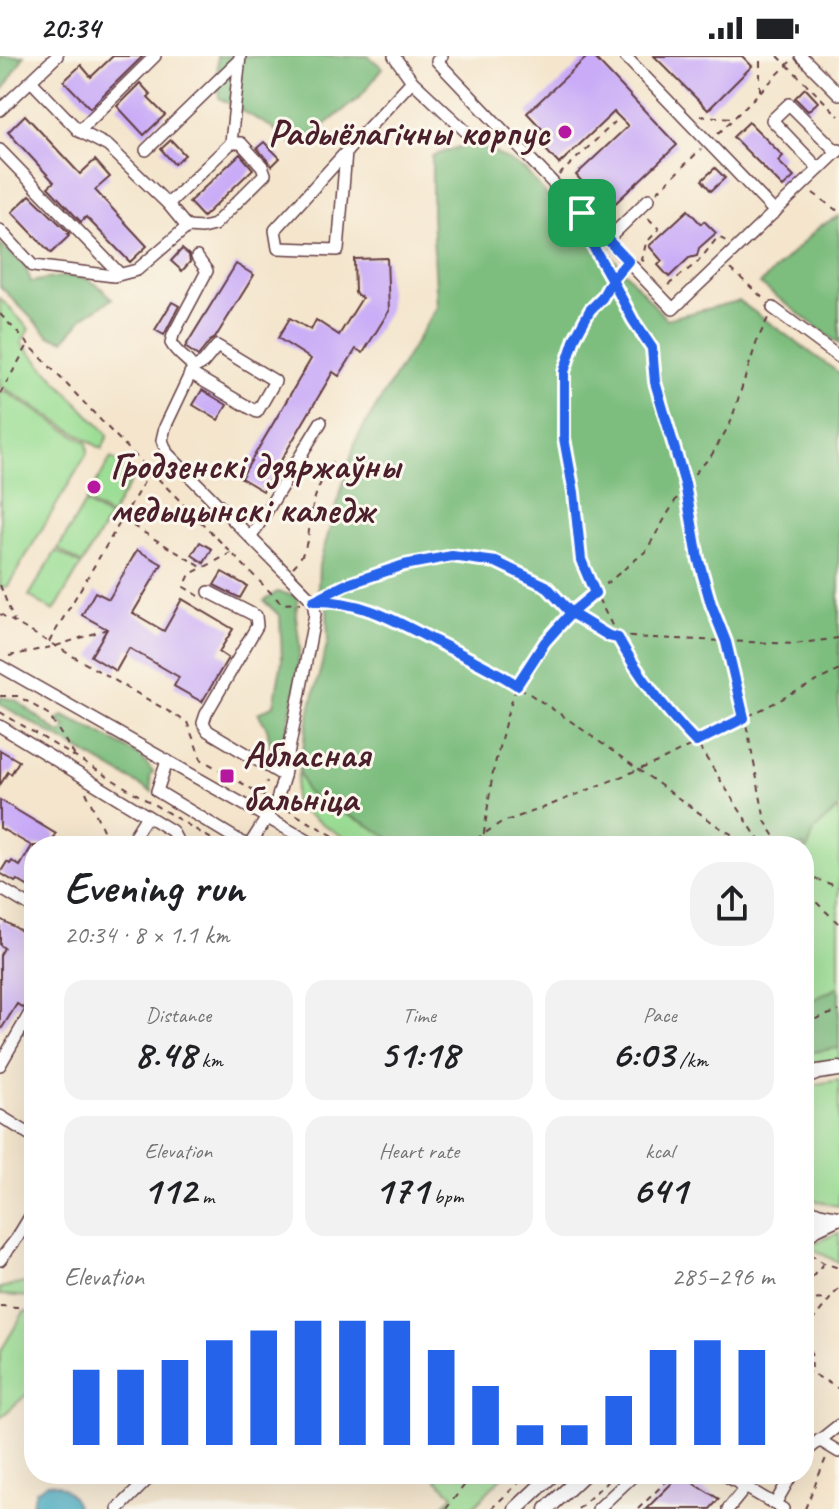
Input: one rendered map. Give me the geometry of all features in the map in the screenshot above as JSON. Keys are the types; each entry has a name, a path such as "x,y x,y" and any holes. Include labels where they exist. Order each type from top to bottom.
{"main road":[{"path":"814,1074 839,1069"},
{"path":"814,1212 838,1218"},
{"path":"814,1230 838,1218"},
{"path":"522,1504 543,1484"},
{"path":"545,1509 573,1484"},
{"path":"522,1504 538,1497 543,1500 545,1509"}],"street":[{"path":"0,110 57,56"},
{"path":"79,131 155,56"},
{"path":"394,56 412,81 474,139"},
{"path":"625,56 775,212"},
{"path":"799,56 839,94"},
{"path":"168,204 231,143 240,58"},
{"path":"146,150 240,58"},
{"path":"437,58 673,309 838,151 789,104 772,120 819,169"},
{"path":"31,81 79,131 108,146 168,204 187,227"},
{"path":"346,152 338,250 278,248 275,230 346,152 412,81"},
{"path":"0,230 33,266 114,276 137,270 187,227 214,225 265,174 262,166 241,143 231,143"},
{"path":"0,150 120,274"},
{"path":"607,240 649,199"},
{"path":"197,257 207,271 171,343 176,353 191,364 191,370 162,440 167,453 313,601 315,614 284,776 276,803 255,836"},
{"path":"773,308 839,357"},
{"path":"217,346 275,381 257,412 191,370 203,363 217,346"},
{"path":"251,537 321,422"},
{"path":"209,592 256,616 257,626 203,723 208,731 284,776"},
{"path":"2,662 300,836"},
{"path":"0,726 172,831 175,836"},
{"path":"167,761 157,791 231,836"},
{"path":"134,836 147,816"},
{"path":"0,888 24,902"},
{"path":"0,1065 24,1023"},
{"path":"0,1116 24,1131"},
{"path":"0,1260 24,1226"},
{"path":"829,1446 839,1425"},
{"path":"118,1509 143,1484"},
{"path":"598,1509 624,1484"},
{"path":"739,1484 779,1507 788,1484"},
{"path":"728,1509 745,1488"}],"path":[{"path":"760,56 760,92"},
{"path":"778,56 839,116"},
{"path":"649,199 799,56"},
{"path":"699,116 734,118"},
{"path":"552,181 615,122"},
{"path":"803,186 836,210 839,207"},
{"path":"639,209 659,229 646,243 644,251 642,260 650,268"},
{"path":"590,236 633,320 652,348 655,382 685,484 698,558 726,642 765,821 775,836"},
{"path":"667,285 698,262 718,237 730,243"},
{"path":"628,261 590,310 575,338 564,372 564,438 581,560 626,652 666,711 696,742 756,836"},
{"path":"483,835 493,772 517,685 545,642 571,613 646,551 685,484 711,456 730,424 757,341 773,308 723,262"},
{"path":"0,314 282,604 334,601 374,611 495,671 735,836"},
{"path":"0,394 29,344"},
{"path":"287,574 306,550 314,499 333,461"},
{"path":"49,642 151,471"},
{"path":"122,519 203,568"},
{"path":"209,592 206,600 184,587 190,574 231,553"},
{"path":"313,601 345,585 404,565 452,556 496,562 546,586 571,613 609,636 618,638 794,644 839,638"},
{"path":"0,585 14,622"},
{"path":"0,614 187,722 201,759 334,836"},
{"path":"2,662 107,629"},
{"path":"483,835 500,823 638,769 839,670"},
{"path":"0,696 18,696 48,714 75,757"},
{"path":"0,712 206,836"},
{"path":"261,795 272,769"},
{"path":"82,783 106,836"},
{"path":"814,878 839,887"},
{"path":"814,900 839,924"},
{"path":"814,1020 839,1011"},
{"path":"814,1256 839,1268"},
{"path":"814,1276 824,1263"},
{"path":"814,1318 839,1288"},
{"path":"814,1300 830,1299"},
{"path":"0,1306 24,1307"},
{"path":"814,1374 839,1389"},
{"path":"805,1509 829,1446"},
{"path":"446,1509 465,1484"},
{"path":"491,1509 517,1484"},
{"path":"578,1509 604,1484"},
{"path":"638,1509 664,1484"}],"green space":[{"path":"0,56 24,56 0,93"},
{"path":"217,56 368,56 383,68 360,97 296,148 271,127 219,98"},
{"path":"476,142 525,170 559,210 606,250 666,319 739,301 839,373 839,808 815,829 812,836 387,836 323,804 306,792 299,770 311,705 328,641 327,606 318,589 319,565 356,440 437,307 432,156"},
{"path":"839,216 839,344 760,284 820,226"},
{"path":"0,244 22,263 31,282 65,277 84,278 112,299 85,316 64,340 49,336 0,286"},
{"path":"0,298 29,329 21,343 108,435 102,449 0,388"},
{"path":"0,391 87,443 88,452 8,586 0,588"},
{"path":"111,458 136,473 110,516 86,501"},
{"path":"85,503 109,518 82,564 58,549"},
{"path":"56,551 81,565 54,611 29,596"},
{"path":"277,592 298,596 296,616 300,648 295,689 280,756 272,752 267,728 258,713 274,705 282,661 280,616 264,601"},
{"path":"0,697 16,700 56,731 62,733 66,728 57,720 63,716 141,757 153,772 150,777 152,792 0,704"},
{"path":"299,770 306,792 323,804 387,836 342,836 295,807"},
{"path":"839,808 839,987 814,999 812,836 815,829"},
{"path":"839,987 839,1048 814,1052 814,999"},
{"path":"839,1018 839,1059 814,1065 814,1027"},
{"path":"839,1080 839,1206 814,1199 814,1086"},
{"path":"839,1233 839,1263 814,1250 814,1244"},
{"path":"24,1283 24,1296 0,1295 0,1288"},
{"path":"24,1312 24,1397 0,1418 0,1352"},
{"path":"441,1484 495,1484 471,1509 440,1509 453,1495"}],"water":[{"path":"46,1484 58,1485 74,1499 78,1509 41,1509 32,1503 36,1491"}],"building":[{"path":"113,56 143,56 90,108 64,81 81,65 91,77"},
{"name":"Радыёлагічны корпус","path":"588,56 593,56 677,145 608,210 576,175 628,126 614,112 559,164 533,136 542,129 527,113"},
{"path":"654,56 742,56 752,66 708,110"},
{"path":"140,83 151,95 148,98 165,115 144,135 117,106"},
{"path":"805,88 818,102 808,111 795,98"},
{"path":"25,115 80,174 95,160 110,177 95,190 147,246 130,262 86,217 81,222 48,187 54,182 8,132"},
{"path":"749,122 783,156 778,161 794,177 783,187 733,137"},
{"path":"171,140 185,155 174,164 161,149"},
{"path":"264,142 280,158 272,166 257,148"},
{"path":"240,154 253,169 203,217 189,202"},
{"path":"715,168 725,178 711,191 702,180"},
{"path":"30,195 69,233 51,253 12,212"},
{"path":"688,210 701,224 704,221 716,233 699,248 697,256 689,258 669,277 658,265 662,261 649,246"},
{"path":"182,249 189,255 190,262 182,271 171,261"},
{"path":"387,258 389,311 363,353 356,349 339,376 333,372 263,491 241,478 311,359 278,338 290,318 311,330 316,320 339,335 362,298 355,293 354,259"},
{"path":"236,264 254,275 215,338 198,356 185,347"},
{"path":"172,302 179,306 164,335 155,330"},
{"path":"202,390 227,405 218,420 193,405"},
{"path":"200,542 212,549 204,563 192,555"},
{"path":"137,550 162,564 133,613 164,631 182,599 233,629 219,652 228,658 202,702 174,686 179,677 129,648 116,671 91,656 107,629 82,615 95,592 109,599"},
{"path":"222,572 247,586 240,598 214,585"},
{"path":"0,750 19,761 0,785"},
{"path":"0,800 56,834 24,836 24,842 0,828"},
{"path":"24,859 24,884 0,873 7,862 10,864 12,861 20,866"},
{"path":"0,919 24,932 24,1006 17,1004 0,1031 0,955 4,948 0,945"},
{"path":"671,1484 695,1484 719,1499 710,1509 646,1509"}],"place":[{"name":"Радыёлагічны корпус","path":"565,132"},
{"name":"Гродзенскі дзяржаўны медыцынскі каледж","path":"94,487"},
{"name":"Абласная бальніца","path":"227,776"}],"route":[{"path":"582,213 594,248 612,280 602,298 590,310 575,338 564,372 564,438 581,560 595,593 571,613 546,586 496,562 452,556 404,565 345,585 313,601 334,601 374,611 517,685 545,642 571,613 609,636 618,638 666,711 696,742 744,718 726,642 698,558 685,484 655,382 652,348 612,280 628,261 582,213"}]}
